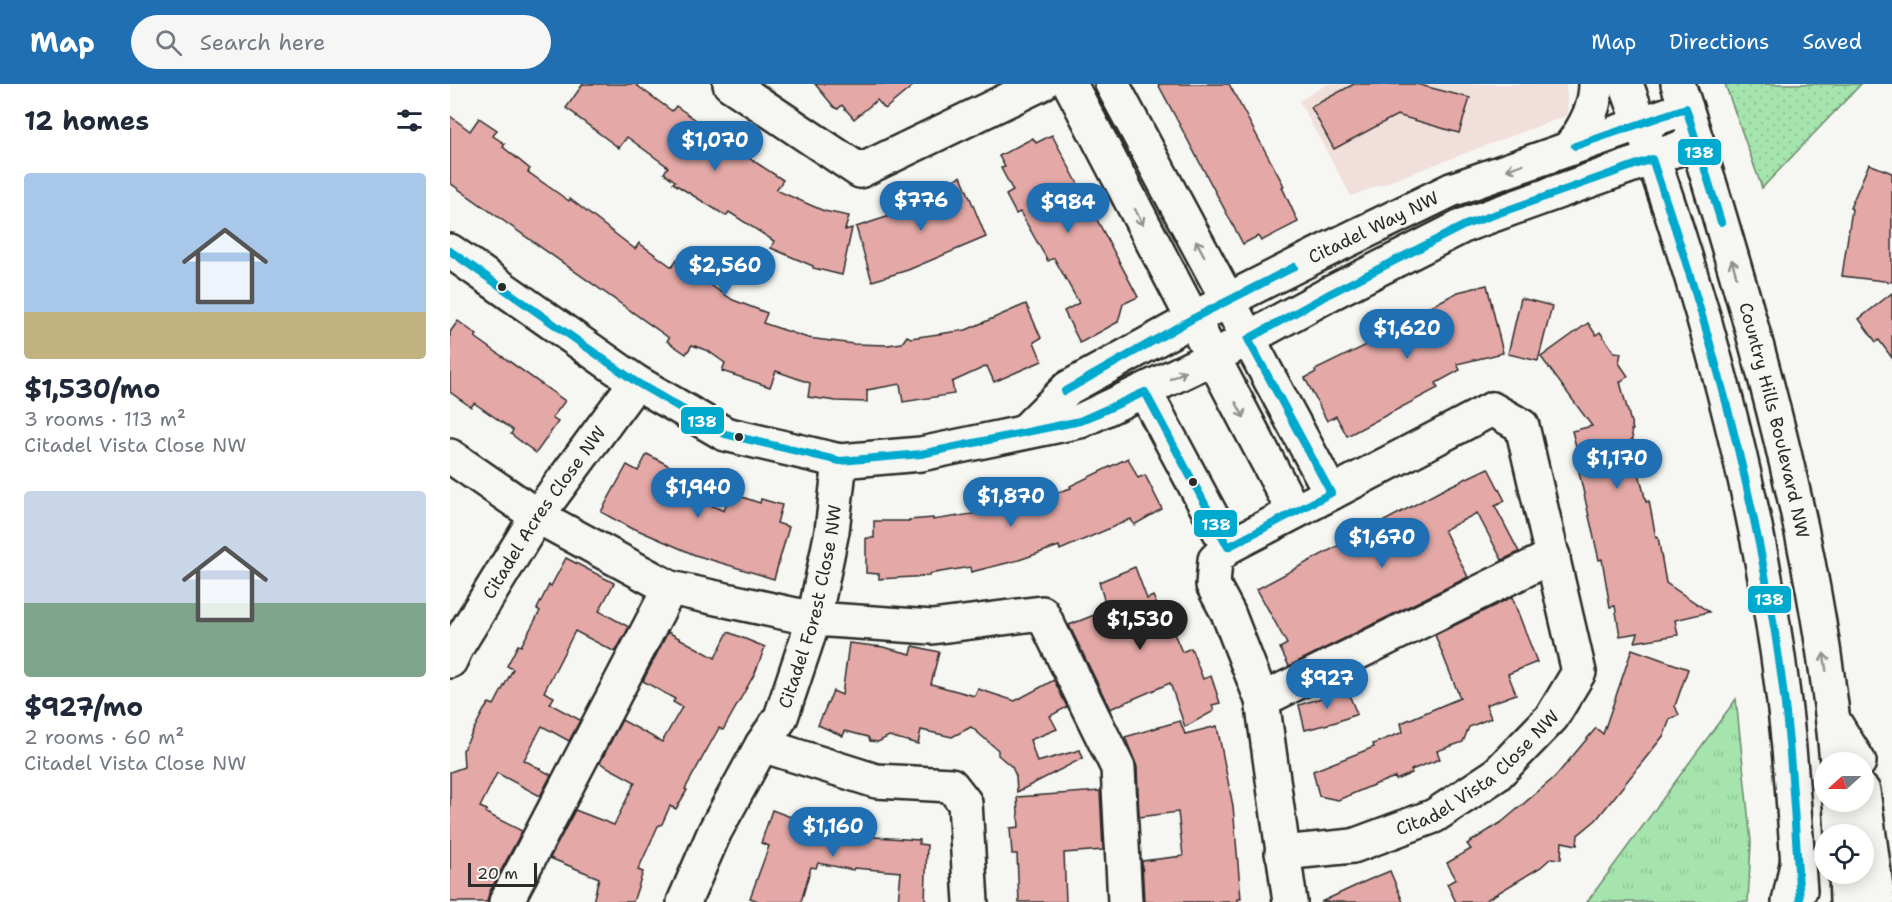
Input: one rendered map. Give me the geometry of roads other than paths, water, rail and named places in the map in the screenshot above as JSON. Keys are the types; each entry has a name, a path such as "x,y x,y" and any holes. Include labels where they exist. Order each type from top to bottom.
{"main road":[{"path":"730,84 860,171 1041,84"},
{"path":"1070,84 1294,512"},
{"path":"1112,84 1331,493"},
{"path":"1570,147 1580,135 1592,111 1596,97 1596,84"},
{"path":"1626,84 1676,228 1739,455 1760,556 1784,703 1800,902"},
{"name":"Citadel Way NW","path":"1025,431 1068,388 1228,300 1451,190 1641,123 1682,96"},
{"name":"Country Hills Boulevard NW","path":"1682,96 1767,383 1805,541 1836,752"},
{"name":"Citadel Way NW","path":"450,251 636,381 725,434 840,461 921,454 1080,421 1145,392 1212,358 1331,293 1465,225 1697,142"},
{"name":"Citadel Acres Close NW","path":"452,651 537,516 636,381"},
{"path":"1145,392 1228,547 1215,560 1213,585 1228,613 1262,700 1290,902"},
{"name":"Citadel Vista Close NW","path":"1228,547 1492,409 1522,426 1579,672 1552,717 1496,775 1434,816 1353,846 1282,853"},
{"path":"450,456 537,516 670,588 814,619 932,627 1042,613 1118,768 1125,902"},
{"name":"Citadel Forest Close NW","path":"693,899 715,831 762,745 781,717 814,619 832,531 840,461"},
{"path":"1262,700 1553,556"},
{"path":"506,902 670,588"},
{"path":"1833,720 1853,752"},
{"path":"762,745 876,781 951,785 965,803 971,902"},
{"path":"1866,812 1878,902"},
{"path":"1789,902 1797,864"},
{"path":"1846,884 1847,902"}]}
